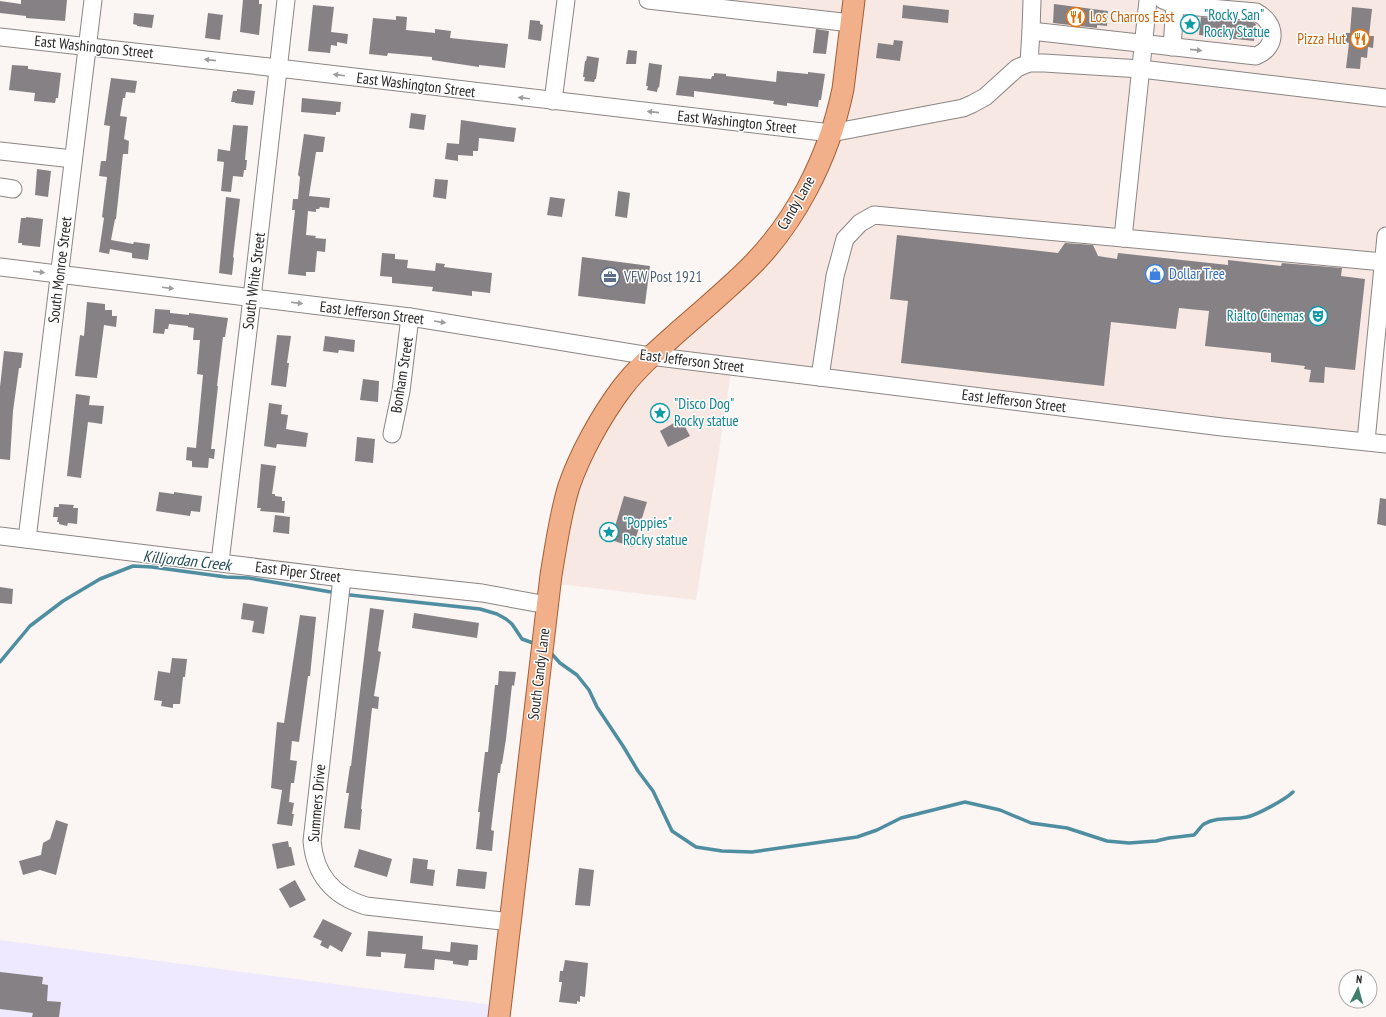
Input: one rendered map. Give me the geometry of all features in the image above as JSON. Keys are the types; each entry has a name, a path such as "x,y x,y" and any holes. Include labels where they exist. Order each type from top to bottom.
{"main road":[{"name":"Candy Lane","path":"650,356 745,272 785,226 800,202 831,133 843,89 854,0"},
{"name":"South Candy Lane","path":"499,1017 547,605 562,516 569,486 599,421 610,404 650,356"}],"street":[{"name":"South Monroe Street","path":"27,539 93,0"},
{"name":"South White Street","path":"220,562 286,0"},
{"path":"553,101 566,0"},
{"path":"648,0 851,23"},
{"path":"1032,0 1038,10 1039,22 1042,26 1077,30 1092,38"},
{"path":"1032,0 1029,64 1044,63 1141,69 1386,98"},
{"path":"1123,238 1148,0"},
{"path":"1031,31 1143,44 1256,56 1263,53 1268,48 1272,35 1270,24 1264,16 1256,12 1169,2 1172,47"},
{"name":"East Washington Street","path":"0,37 831,133 963,108 985,96 1017,68 1029,64"},
{"path":"0,151 73,159"},
{"path":"820,377 835,276 845,239 860,223 874,215 1383,262"},
{"path":"1366,441 1386,236"},
{"name":"East Jefferson Street","path":"0,267 410,317 650,356 1222,427 1386,444"},
{"name":"Bonham Street","path":"392,434 402,391 410,317"},
{"name":"East Piper Street","path":"0,536 342,578 482,593 547,605"},
{"name":"Summers Drive","path":"342,578 312,840 312,850 318,867 334,889 349,900 366,906 511,922"}],"shaded area":[{"path":"648,0 1386,0 1386,242 1366,441 732,366 696,600 550,583 599,421 806,190 851,23"},
{"path":"0,940 501,1006 499,1017 0,1017"}],"building":[{"path":"21,0 67,0 65,21 26,18 26,16 0,13 0,1 21,4"},
{"path":"243,0 259,0 259,4 262,4 259,35 240,32"},
{"name":"Los Charros East","path":"1054,4 1108,11 1107,26 1097,25 1097,28 1053,23"},
{"path":"313,5 334,7 331,32 348,34 347,44 337,42 337,46 331,45 330,53 308,51"},
{"path":"903,5 949,10 948,23 902,18"},
{"name":"Pizza Hut","path":"1352,7 1372,9 1369,36 1374,36 1373,48 1368,47 1367,58 1361,57 1360,69 1346,68 1349,43 1345,42 1346,33 1350,33"},
{"path":"134,13 154,15 152,28 133,24"},
{"path":"208,13 223,15 220,40 205,38"},
{"path":"396,16 407,17 406,30 435,33 435,29 451,31 450,38 508,44 505,68 479,65 479,67 432,60 432,57 388,53 387,56 369,54 373,18 396,20"},
{"path":"1201,17 1253,22 1256,24 1254,41 1199,35"},
{"path":"530,20 540,21 540,24 543,25 541,41 528,39"},
{"path":"816,29 829,31 826,54 813,53"},
{"path":"894,40 903,41 900,61 876,58 878,43 893,45"},
{"path":"628,50 637,51 636,64 626,64"},
{"path":"587,56 599,58 596,79 594,82 584,81 585,77 583,77"},
{"path":"649,63 662,65 659,88 658,87 657,92 647,90 648,86 646,86"},
{"path":"12,65 28,66 28,69 61,73 58,98 56,98 55,103 34,101 35,93 9,90"},
{"path":"777,71 825,74 821,100 819,100 818,107 787,103 787,106 773,104 774,101 694,91 694,97 676,95 679,76 711,79 712,76 714,76 714,73 726,74 726,76 776,82"},
{"path":"111,78 137,81 135,93 126,92 125,98 123,98 120,116 127,117 124,139 129,141 128,154 123,154 116,219 111,240 133,244 134,242 150,244 148,260 132,258 132,253 110,249 109,254 99,252 104,218 102,217 107,177 99,176 101,161 106,161 110,126 104,125"},
{"path":"237,89 255,91 253,105 231,102 233,91 237,91"},
{"path":"302,98 341,102 340,112 336,112 336,115 301,112"},
{"path":"411,113 426,115 424,130 409,128"},
{"path":"461,120 516,128 514,142 479,138 478,151 473,151 473,156 458,155 458,161 445,159 447,143 459,144"},
{"path":"233,125 248,126 245,160 247,160 246,170 244,170 243,177 233,176 231,192 221,191 224,162 217,161 218,149 230,151"},
{"path":"304,134 325,137 323,152 316,152 309,196 330,198 329,208 320,207 319,209 316,209 316,212 308,211 306,235 326,239 325,252 317,251 315,272 306,272 306,276 288,274 295,210 292,210 293,199 298,199 300,177 298,175"},
{"path":"37,169 51,171 48,197 35,195"},
{"path":"435,179 448,180 446,199 433,197"},
{"path":"618,191 630,193 627,218 615,216"},
{"path":"226,197 240,199 232,275 219,273"},
{"path":"550,197 565,199 562,217 547,215"},
{"path":"26,217 43,219 40,247 22,245 22,243 18,243 21,218"},
{"path":"897,235 1058,253 1065,243 1093,245 1098,256 1117,259 1118,253 1228,265 1228,260 1281,266 1282,263 1342,268 1341,276 1365,279 1355,370 1325,367 1324,383 1309,382 1311,370 1304,369 1305,366 1271,362 1271,353 1205,346 1209,311 1179,308 1176,329 1111,322 1104,386 901,363 908,301 890,299"},
{"path":"382,253 395,254 395,259 408,260 407,268 435,271 436,263 445,264 444,267 492,273 490,293 472,291 472,296 432,291 433,287 392,283 392,277 380,276"},
{"path":"582,257 650,266 645,304 578,296"},
{"path":"87,302 105,304 105,310 112,310 112,316 117,316 116,327 104,325 97,378 75,376 80,335 84,336"},
{"path":"155,309 170,310 170,313 189,315 189,313 228,318 225,337 223,337 217,386 211,449 215,449 214,459 209,458 208,468 192,467 192,461 186,460 187,447 196,448 203,375 197,374 200,340 193,340 194,328 188,326 169,324 168,329 165,329 164,334 153,333"},
{"path":"277,335 291,336 287,363 289,363 286,387 271,385"},
{"path":"325,336 355,340 354,352 339,350 338,353 323,351"},
{"path":"4,351 23,353 21,368 19,368 13,411 10,460 0,459 0,387"},
{"path":"363,379 379,381 378,402 360,400"},
{"path":"76,394 90,396 89,405 104,406 102,424 88,422 81,478 67,476"},
{"path":"269,403 282,405 281,414 288,415 286,429 308,433 306,447 277,444 276,448 264,446"},
{"path":"681,419 690,436 668,447 660,431"},
{"path":"357,437 375,439 373,463 355,461"},
{"path":"261,464 276,466 272,494 282,497 282,501 285,501 284,513 260,511 261,508 257,508"},
{"path":"159,492 174,494 174,492 202,496 200,512 191,511 190,516 156,511"},
{"path":"624,496 647,502 633,547 611,540"},
{"path":"1380,498 1386,499 1386,526 1377,524"},
{"path":"59,504 74,505 73,508 78,508 77,524 68,523 67,526 57,522 58,517 53,517 54,507 59,507"},
{"path":"275,515 290,517 289,534 273,532"},
{"path":"0,587 13,589 12,604 0,603"},
{"path":"243,603 268,607 264,634 252,632 254,621 241,619"},
{"path":"370,608 384,610 378,651 381,652 374,696 379,697 378,709 372,708 360,830 344,828 349,793 346,793 351,766"},
{"path":"414,613 479,623 477,638 412,628"},
{"path":"300,615 316,617 310,676 308,676 299,742 292,741 290,760 297,761 294,783 291,783 289,802 294,803 292,826 277,824 282,790 271,788 277,722 284,723"},
{"path":"172,658 187,659 180,704 173,704 173,708 161,706 162,701 154,700 158,671 170,673"},
{"path":"499,671 516,672 514,686 512,685 502,764 500,773 498,773 491,830 494,831 492,851 476,849 480,812 478,812 485,752 488,752 495,685 498,685"},
{"path":"56,820 68,824 56,875 40,870 23,875 19,861 41,855 43,843 50,839"},
{"path":"288,841 295,865 277,869 272,844"},
{"path":"359,849 392,859 387,877 354,867"},
{"path":"413,858 428,860 427,869 435,870 433,886 410,883"},
{"path":"579,868 594,870 590,906 575,905"},
{"path":"458,869 487,872 485,889 456,886"},
{"path":"295,880 306,900 290,908 279,889"},
{"path":"323,919 352,933 342,952 330,945 328,949 320,945 322,941 313,937"},
{"path":"368,931 423,936 422,949 450,952 451,942 478,945 477,960 469,960 468,966 453,964 453,961 435,959 434,970 404,968 406,954 381,952 381,957 366,956"},
{"path":"565,960 588,963 585,997 580,996 580,1002 577,1001 577,1004 559,1002 562,982 559,982 560,971 563,971"},
{"path":"0,972 43,977 42,984 48,985 47,1001 61,1002 59,1017 32,1017 33,1013 0,1009"}],"waterway":[{"name":"Killjordan Creek","path":"0,662 30,626 63,601 100,579 133,566 152,567 226,577 249,578 331,592"},
{"name":"Killjordan Creek","path":"350,595 480,609 497,614 506,619 512,624 522,639 533,643"},
{"path":"550,652 560,663 577,675 589,690 597,707 638,771 653,791 672,831 696,847 722,851 752,852 857,837 877,830 901,818 965,802 1000,810 1031,823 1067,828 1107,841 1129,843 1156,841 1194,835 1204,824 1214,820 1252,816 1293,792"}],"place":[{"name":"Los Charros East","path":"1076,17"},
{"name":"\"Rocky San\" Rocky Statue","path":"1190,24"},
{"name":"Pizza Hut","path":"1360,39"},
{"name":"Dollar Tree","path":"1155,274"},
{"name":"VFW Post 1921","path":"610,277"},
{"name":"Rialto Cinemas","path":"1318,316"},
{"name":"\"Disco Dog\" Rocky statue","path":"660,413"},
{"name":"\"Poppies\" Rocky statue","path":"609,532"}]}
